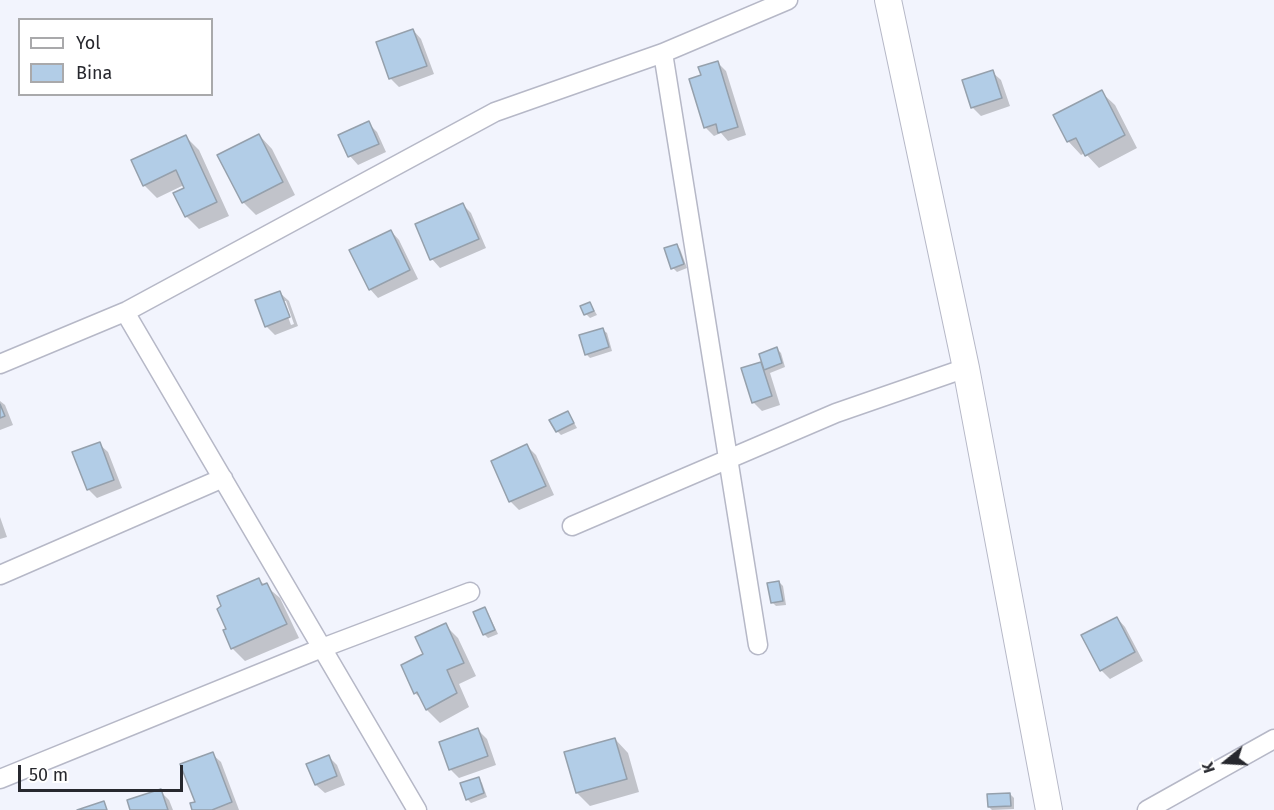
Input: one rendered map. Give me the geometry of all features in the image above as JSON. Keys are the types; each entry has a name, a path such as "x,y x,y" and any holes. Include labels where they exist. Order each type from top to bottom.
{"main road":[{"path":"888,0 966,368 1049,810"}],"street":[{"path":"0,364 125,312 495,112 663,53 788,0"},
{"path":"663,53 758,645"},
{"path":"125,312 417,810"},
{"path":"572,526 836,414 966,368"},
{"path":"0,575 223,478"},
{"path":"0,779 322,648 470,592"},
{"path":"1147,810 1274,739"}],"building":[{"path":"413,29 427,66 389,79 376,42"},
{"path":"718,61 738,127 718,133 716,124 704,128 689,79 701,75 698,67"},
{"path":"993,70 1002,98 971,108 962,80"},
{"path":"1102,90 1125,135 1085,156 1076,138 1067,142 1053,115"},
{"path":"369,121 379,144 348,157 338,135"},
{"path":"259,134 283,182 242,203 217,155"},
{"path":"186,135 217,202 185,217 173,193 184,188 176,170 143,186 131,160"},
{"path":"463,203 479,239 430,260 415,224"},
{"path":"391,230 410,270 369,290 349,250"},
{"path":"677,244 684,264 671,269 664,248"},
{"path":"280,291 290,317 265,327 255,300"},
{"path":"590,302 594,311 584,315 580,306"},
{"path":"603,328 609,347 585,355 579,335"},
{"path":"777,347 782,363 764,370 759,354"},
{"path":"761,362 772,396 752,403 741,368"},
{"path":"0,404 5,416 0,418"},
{"path":"568,411 574,423 556,432 549,420"},
{"path":"100,442 114,480 87,490 72,452"},
{"path":"527,444 546,486 509,502 491,461"},
{"path":"259,578 262,585 267,583 287,624 231,649 223,630 226,629 217,609 221,606 217,596"},
{"path":"779,581 783,601 771,603 767,583"},
{"path":"485,607 495,630 483,635 473,612"},
{"path":"1117,617 1135,652 1100,671 1081,635"},
{"path":"446,623 464,663 447,670 457,693 426,710 417,692 414,694 401,665 423,654 415,637"},
{"path":"478,728 488,756 449,770 439,742"},
{"path":"615,738 627,779 576,793 564,752"},
{"path":"213,752 232,802 212,810 192,810 190,803 195,802 180,764"},
{"path":"329,755 337,776 315,785 306,764"},
{"path":"479,777 484,793 466,800 460,783"},
{"path":"161,789 168,810 130,810 127,800"},
{"path":"1010,793 1011,806 988,807 987,794"},
{"path":"104,801 107,810 77,810"}]}
